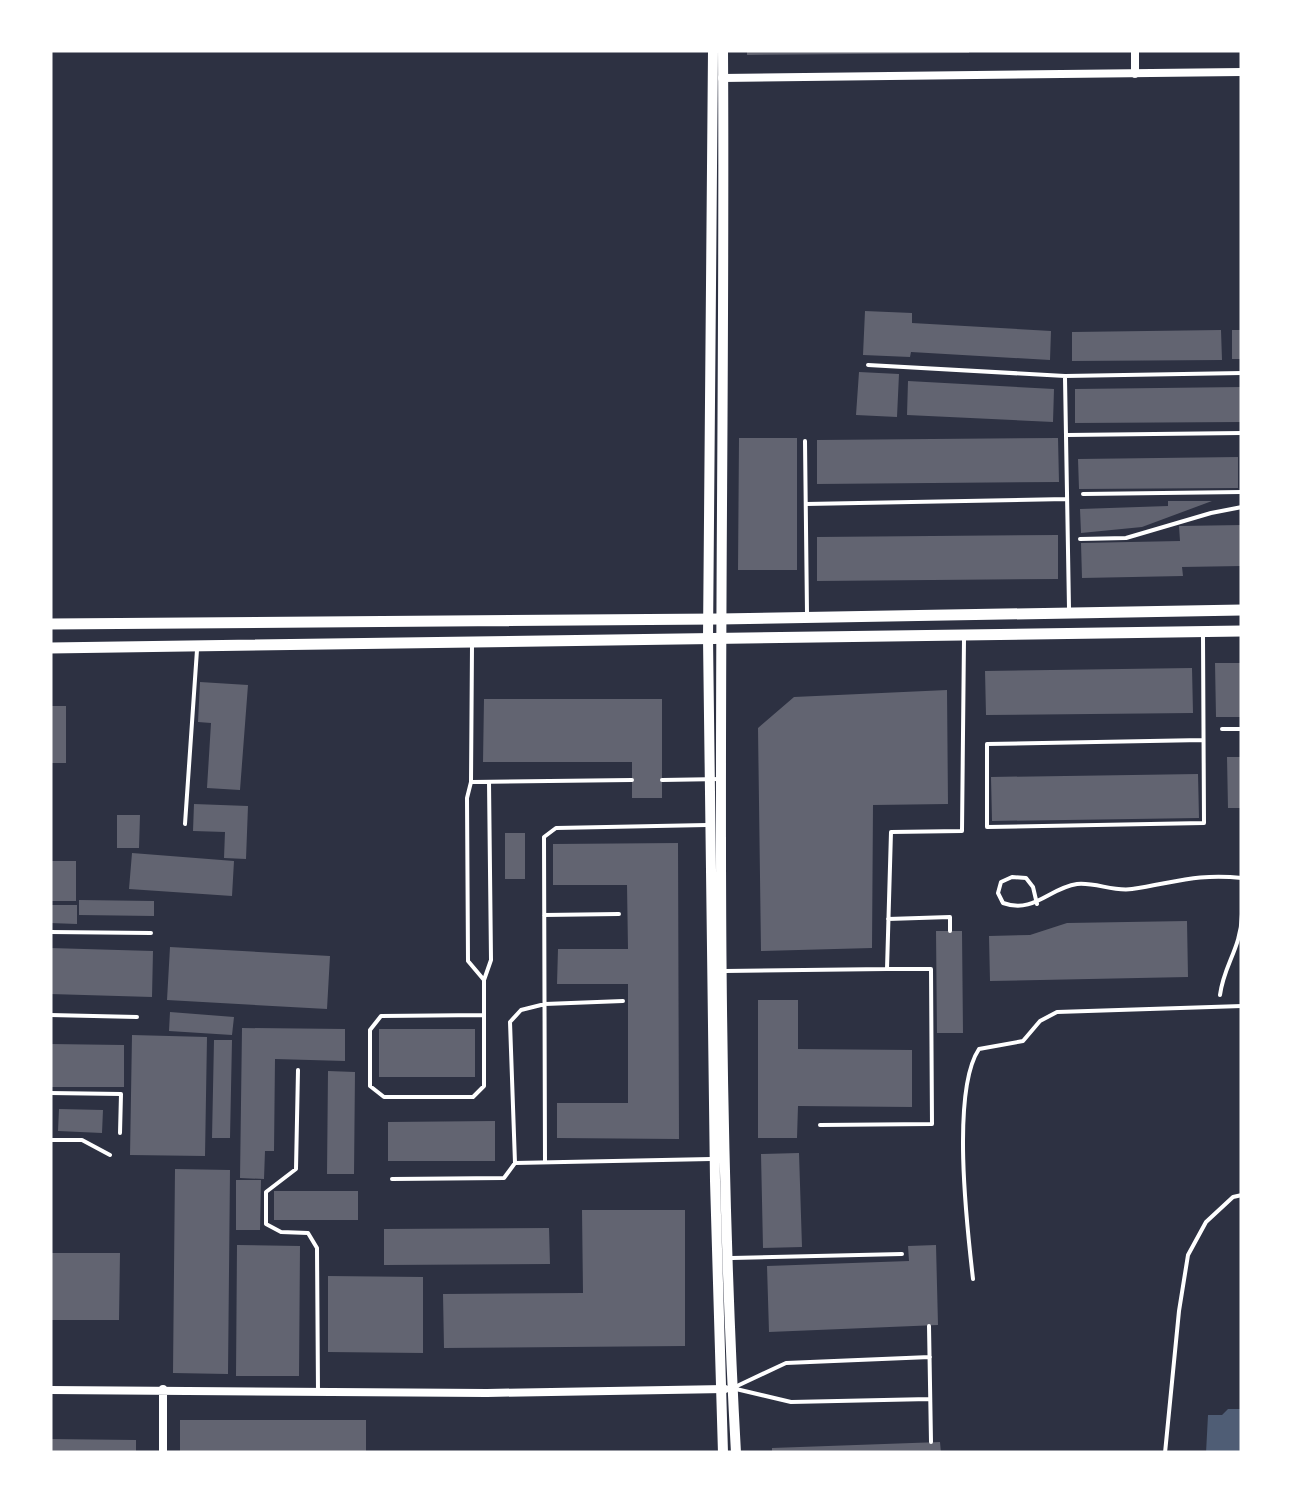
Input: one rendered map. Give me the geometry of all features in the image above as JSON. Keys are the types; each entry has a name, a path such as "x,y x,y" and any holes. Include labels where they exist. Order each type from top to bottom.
{"main road":[{"path":"50,624 1242,610"},
{"path":"50,648 1242,631"}],"street":[{"path":"712,50 718,78"},
{"path":"723,50 718,78 714,638 724,1453"},
{"path":"1135,50 1135,74"},
{"path":"718,78 1242,72"},
{"path":"716,824 724,970 721,1158"},
{"path":"50,1390 488,1393 726,1389"},
{"path":"726,1389 736,1453"},
{"path":"163,1390 163,1453"}],"lane":[{"path":"868,365 1065,376 1242,372"},
{"path":"1065,376 1070,613"},
{"path":"1066,436 1242,432"},
{"path":"806,441 807,617"},
{"path":"1082,494 1242,492"},
{"path":"806,504 1067,499"},
{"path":"1080,539 1126,538 1211,512 1242,507"},
{"path":"1204,632 1204,740 1204,823 987,827 988,744 1204,740"},
{"path":"883,969 887,969 891,832 962,831 964,634"},
{"path":"472,642 472,782 467,798 468,961 484,980"},
{"path":"185,824 198,646"},
{"path":"1222,729 1242,729"},
{"path":"662,780 715,779"},
{"path":"472,782 632,780"},
{"path":"484,1015 381,1016 370,1030 370,1086 384,1097 473,1097 484,1086 484,1015 484,980 491,960 489,782"},
{"path":"545,1162 544,837 556,828 716,824"},
{"path":"544,915 619,914"},
{"path":"888,919 950,917 950,931"},
{"path":"50,932 151,933"},
{"path":"724,970 931,969 932,1124 820,1125"},
{"path":"392,1178 504,1178 515,1163 510,1022 521,1010 544,1004 623,1001"},
{"path":"973,1279 963,1177 964,1138 971,1061 979,1049 1023,1041 1040,1021 1057,1012 1242,1006"},
{"path":"50,1015 137,1016"},
{"path":"298,1070 296,1169 266,1192 266,1224 282,1232 308,1233 317,1248 318,1392"},
{"path":"50,1093 121,1094 120,1133"},
{"path":"50,1140 82,1140 110,1155"},
{"path":"515,1163 721,1158"},
{"path":"723,1259 902,1254"},
{"path":"929,1326 931,1442"},
{"path":"726,1389 786,1363 930,1357"},
{"path":"726,1389 791,1402 930,1398"}],"path":[{"path":"1037,904 1033,886 1026,878 1012,876 1002,882 998,892 1004,903 1017,908 1037,904 1061,889 1080,884 1130,890 1210,874 1242,878"},
{"path":"1220,1007 1222,980 1242,936 1242,914"},
{"path":"1165,1453 1178,1312 1188,1255 1206,1222 1233,1197 1242,1195"}],"water":[{"path":"1228,1409 1242,1409 1242,1453 1206,1453 1208,1415 1222,1415"}],"building":[{"path":"747,50 969,50 969,53 747,55"},
{"path":"865,311 912,313 912,323 1051,331 1050,360 911,352 910,357 863,355"},
{"path":"1221,330 1222,360 1072,361 1072,332"},
{"path":"1232,330 1242,330 1242,359 1232,359"},
{"path":"859,372 899,374 897,417 856,415"},
{"path":"908,381 1054,389 1053,422 907,415"},
{"path":"1242,387 1242,422 1075,423 1075,389"},
{"path":"739,438 797,438 797,570 738,570"},
{"path":"1058,438 1059,482 817,484 817,440"},
{"path":"1238,457 1238,488 1079,489 1078,459"},
{"path":"1168,501 1212,501 1142,527 1081,533 1080,509 1168,506"},
{"path":"1242,525 1242,566 1182,567 1183,576 1082,578 1081,543 1180,541 1179,526"},
{"path":"1058,535 1058,579 817,581 817,537"},
{"path":"1215,663 1242,663 1242,717 1216,717"},
{"path":"1192,668 1193,713 986,715 985,671"},
{"path":"200,682 248,685 240,790 207,788 211,723 198,722"},
{"path":"947,690 948,804 873,805 872,948 761,951 758,728 794,697"},
{"path":"484,699 662,699 662,798 632,798 632,762 483,762"},
{"path":"50,706 66,706 66,763 50,763"},
{"path":"1227,757 1242,757 1242,808 1228,808"},
{"path":"1198,774 1199,818 992,821 991,777"},
{"path":"194,804 248,806 246,859 224,858 225,832 193,831"},
{"path":"117,815 140,815 139,848 117,848"},
{"path":"505,833 525,833 525,879 505,879"},
{"path":"678,843 679,1139 557,1138 557,1103 628,1103 628,984 557,984 558,949 628,949 627,885 553,885 553,844"},
{"path":"132,853 234,861 232,896 129,889"},
{"path":"50,861 76,861 76,901 50,901"},
{"path":"79,900 154,901 154,916 79,915"},
{"path":"50,905 77,905 77,924 50,923"},
{"path":"1187,921 1188,977 990,981 989,936 1030,935 1067,923"},
{"path":"936,931 962,931 963,1033 937,1033"},
{"path":"170,947 330,956 327,1009 167,1000"},
{"path":"50,948 153,951 152,997 50,994"},
{"path":"758,1000 798,1000 798,1049 912,1050 912,1107 798,1106 797,1138 758,1138"},
{"path":"170,1012 234,1017 232,1035 169,1031"},
{"path":"242,1028 345,1029 345,1061 275,1059 274,1151 265,1151 264,1179 240,1178"},
{"path":"379,1029 475,1029 475,1077 379,1077"},
{"path":"132,1035 207,1037 205,1156 130,1155"},
{"path":"214,1040 232,1040 230,1138 212,1138"},
{"path":"50,1044 124,1045 124,1087 50,1087"},
{"path":"328,1071 355,1072 354,1174 327,1174"},
{"path":"59,1109 103,1110 102,1133 58,1131"},
{"path":"495,1121 495,1161 388,1161 388,1122"},
{"path":"799,1153 802,1247 763,1248 761,1154"},
{"path":"175,1169 230,1170 228,1374 173,1373"},
{"path":"236,1180 261,1180 260,1230 236,1230"},
{"path":"274,1191 358,1191 358,1220 274,1220"},
{"path":"582,1210 685,1210 685,1346 444,1348 443,1294 583,1293"},
{"path":"549,1228 550,1264 384,1265 384,1229"},
{"path":"237,1245 300,1246 299,1376 236,1376"},
{"path":"936,1245 938,1325 769,1332 767,1266 909,1261 908,1246"},
{"path":"50,1253 120,1253 119,1320 50,1320"},
{"path":"328,1276 423,1277 423,1353 328,1352"},
{"path":"180,1420 366,1420 366,1453 180,1453"},
{"path":"50,1439 136,1440 136,1453 50,1453"},
{"path":"940,1442 941,1453 772,1453 772,1448"}]}
